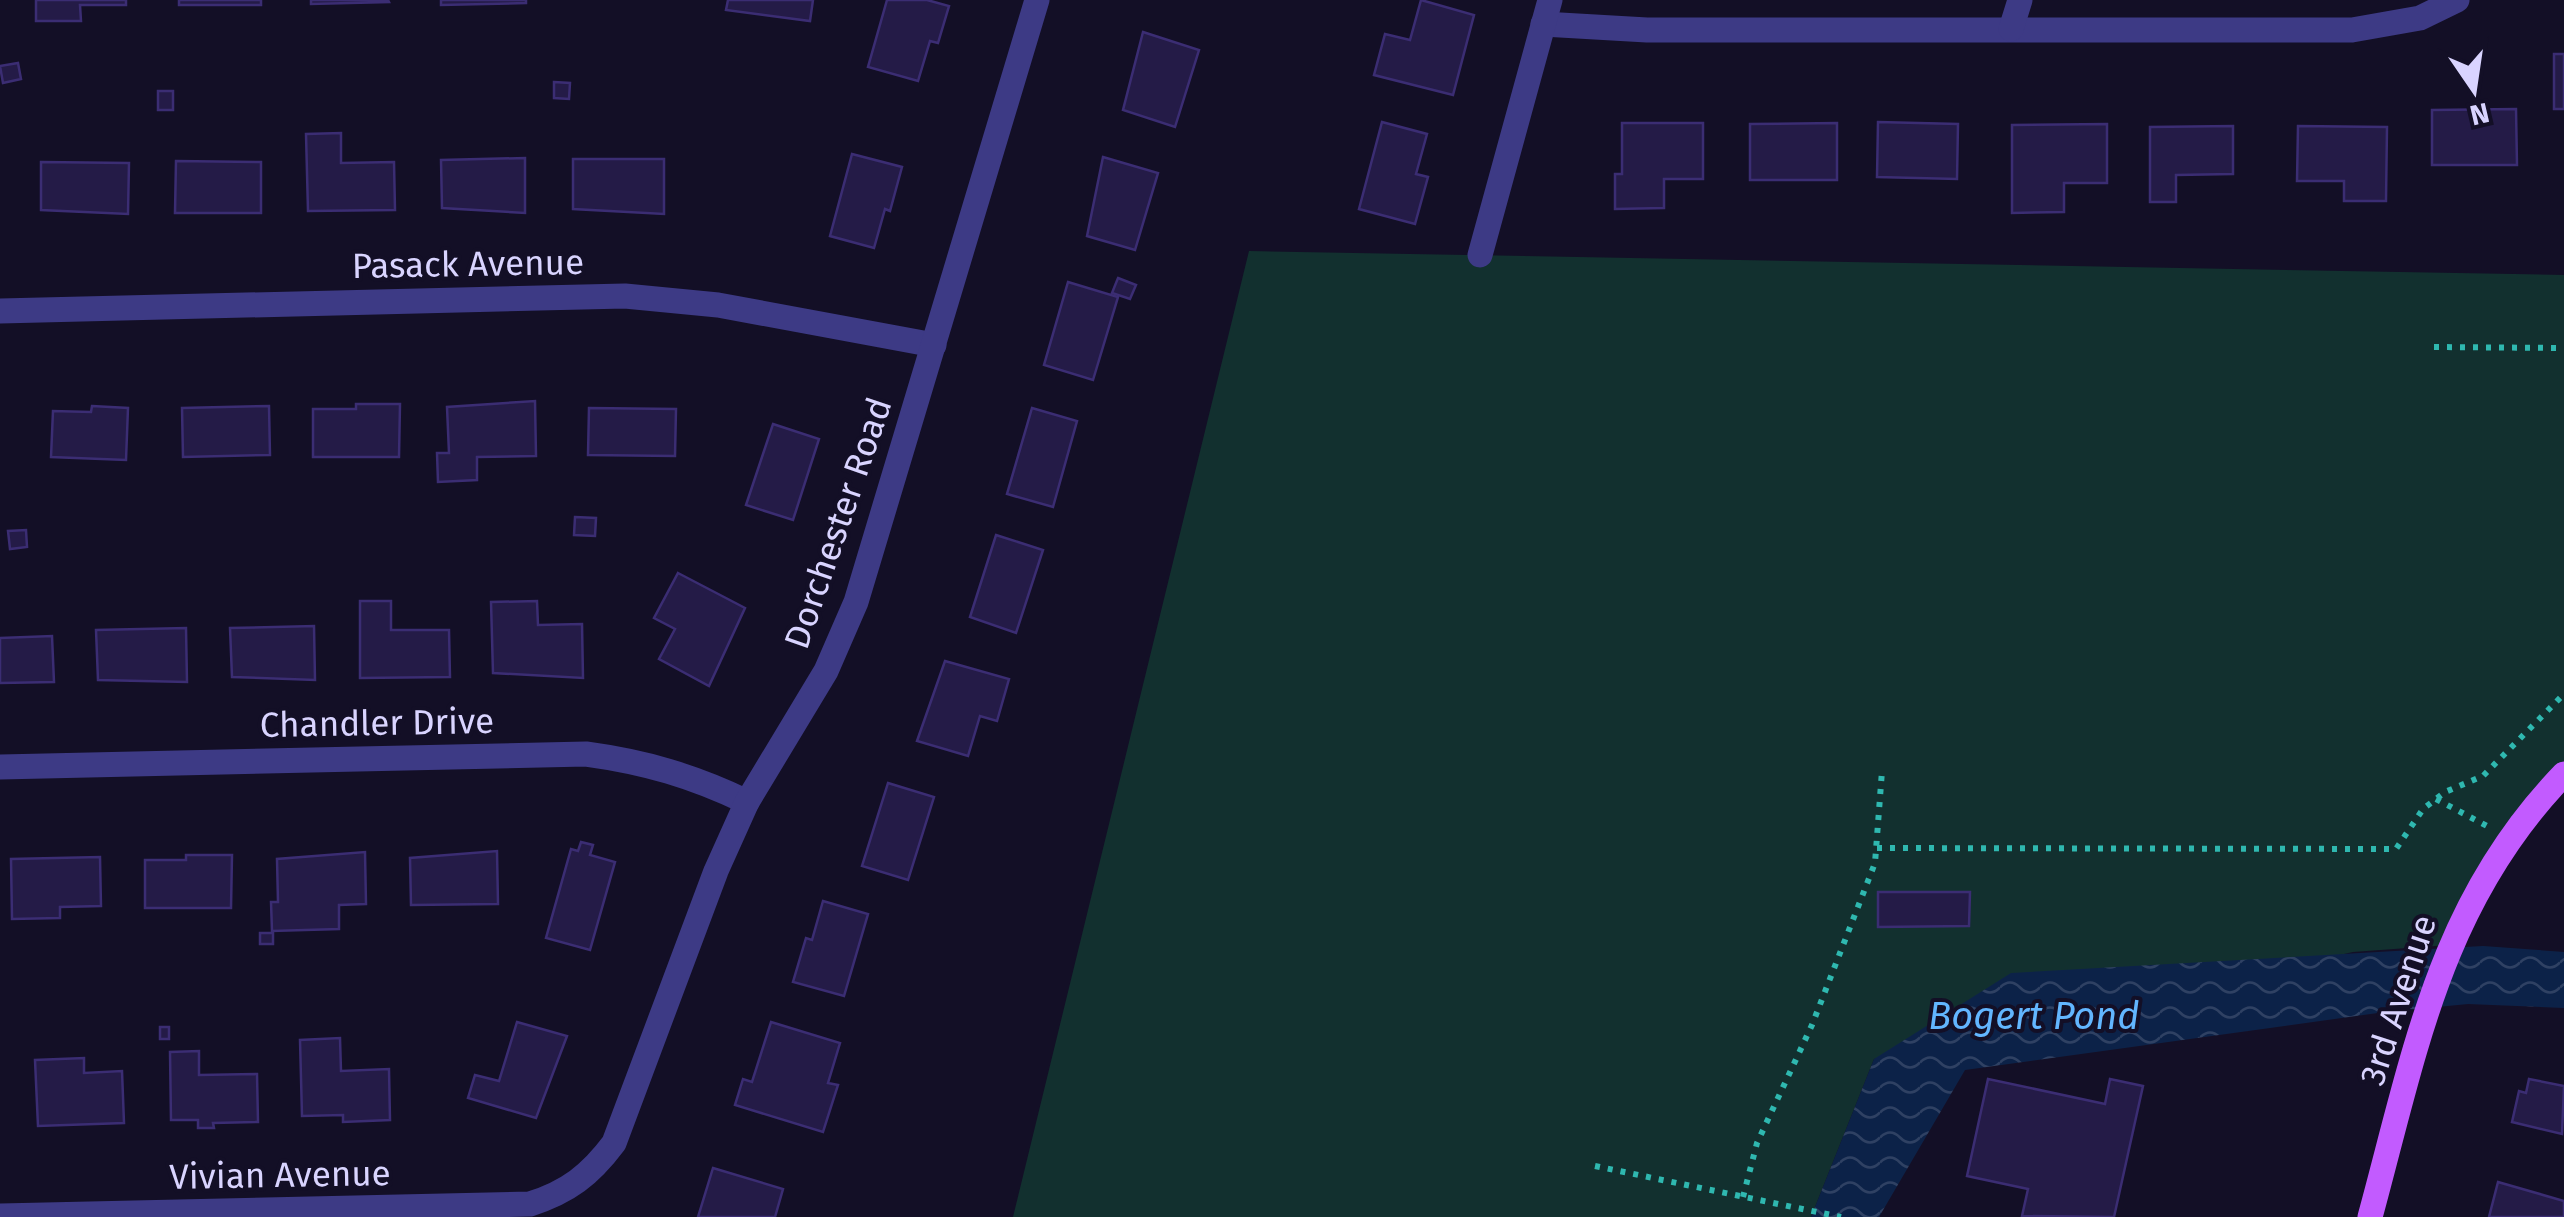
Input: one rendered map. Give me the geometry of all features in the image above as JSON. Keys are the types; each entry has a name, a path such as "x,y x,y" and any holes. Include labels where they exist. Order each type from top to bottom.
{"main road":[{"name":"3rd Avenue","path":"2370,1217 2448,945 2510,838 2564,774"}],"street":[{"name":"Dorchester Road","path":"559,1195 592,1173 614,1143 716,871 747,802 826,670 856,602 1038,0"},
{"path":"2010,29 2020,0"},
{"path":"1480,256 1547,12 1646,30 2352,30 2420,18 2457,0"},
{"name":"Pasack Avenue","path":"0,311 625,296 718,304 934,345"},
{"name":"Chandler Drive","path":"0,766 586,754 640,761 692,776 747,802"},
{"name":"Vivian Avenue","path":"0,1216 530,1204 559,1195"}],"path":[{"path":"2434,347 2564,348"},
{"path":"1877,848 2396,849 2423,810 2436,799 2483,776 2564,694"},
{"path":"1743,1197 1757,1143 1812,1025 1877,848 1882,770"},
{"path":"2436,799 2510,838"},
{"path":"1595,1166 1841,1217"}],"green space":[{"path":"1249,251 2564,275 2564,774 2449,945 2353,952 1874,1059 1811,1217 1013,1217"}],"water":[{"name":"Bogert Pond","path":"2483,946 2564,952 2564,1008 2468,1004 2385,1012 1965,1070 1879,1217 1811,1217 1874,1059 2011,973"}],"building":[{"path":"36,0 126,0 126,5 80,5 81,21 36,21"},
{"path":"179,0 261,0 261,5 179,5"},
{"path":"311,0 388,0 389,2 311,4"},
{"path":"441,0 526,0 526,3 441,5"},
{"path":"728,0 813,0 810,21 726,10"},
{"path":"887,0 927,0 949,6 938,43 930,41 918,81 868,67"},
{"path":"1421,0 1474,15 1453,95 1374,75 1385,34 1410,40"},
{"path":"1143,32 1199,50 1175,127 1123,110"},
{"path":"2554,54 2564,54 2564,109 2554,109"},
{"path":"18,63 21,79 3,83 0,66"},
{"path":"554,82 570,83 569,99 554,98"},
{"path":"158,91 173,91 173,110 158,110"},
{"path":"2516,109 2517,165 2432,165 2432,110"},
{"path":"1382,122 1427,134 1416,174 1428,177 1415,224 1359,209"},
{"path":"1878,122 1958,124 1957,179 1877,177"},
{"path":"1622,123 1703,123 1703,179 1664,179 1664,208 1615,209 1615,174 1622,174"},
{"path":"1837,123 1837,180 1750,180 1750,124"},
{"path":"2107,124 2107,183 2064,183 2064,212 2012,213 2012,125"},
{"path":"2233,126 2233,174 2176,175 2176,202 2150,202 2150,127"},
{"path":"2298,126 2387,127 2386,201 2344,201 2344,181 2297,181"},
{"path":"341,133 341,163 394,162 395,210 308,211 306,134"},
{"path":"852,154 902,167 890,211 885,209 874,248 830,236"},
{"path":"1103,157 1158,173 1135,250 1087,236"},
{"path":"525,158 525,213 442,208 441,160"},
{"path":"573,159 664,159 664,214 573,209"},
{"path":"176,161 261,162 261,213 175,213"},
{"path":"41,162 129,163 128,214 41,210"},
{"path":"1118,278 1136,285 1130,299 1112,293"},
{"path":"1068,282 1118,297 1093,380 1044,365"},
{"path":"535,401 536,456 477,457 477,480 438,482 437,453 449,453 447,407"},
{"path":"356,404 400,404 399,457 313,457 313,409 356,409"},
{"path":"92,406 128,408 126,460 51,457 53,411 91,412"},
{"path":"269,406 270,455 183,457 182,408"},
{"path":"589,408 676,409 675,456 588,455"},
{"path":"1032,408 1077,421 1053,507 1007,494"},
{"path":"773,424 819,439 793,520 746,505"},
{"path":"575,517 596,518 595,536 574,535"},
{"path":"26,530 27,547 10,549 8,531"},
{"path":"996,535 1043,550 1016,633 970,617"},
{"path":"678,573 745,608 709,686 659,659 675,629 654,618"},
{"path":"360,601 391,601 391,630 449,630 450,677 360,678"},
{"path":"537,601 538,625 582,624 583,678 493,673 491,602"},
{"path":"314,626 315,680 232,677 230,628"},
{"path":"186,628 187,682 98,680 96,630"},
{"path":"52,636 54,682 0,683 0,638"},
{"path":"945,661 1009,679 997,721 980,716 968,756 917,741"},
{"path":"888,783 934,797 908,880 862,866"},
{"path":"581,842 593,845 590,855 615,862 590,950 546,938 571,849 578,851"},
{"path":"497,851 498,904 411,905 410,858"},
{"path":"365,852 366,904 339,905 339,929 272,931 271,902 278,902 277,859"},
{"path":"186,855 232,855 231,908 145,908 145,860 186,860"},
{"path":"100,857 101,906 60,907 60,918 12,919 11,859"},
{"path":"1878,892 1970,892 1969,926 1878,927"},
{"path":"823,901 868,914 844,996 793,982 806,938 812,940"},
{"path":"260,933 273,933 273,944 260,944"},
{"path":"517,1022 567,1036 536,1118 468,1098 475,1075 499,1081"},
{"path":"771,1022 840,1043 828,1083 838,1085 823,1132 735,1105 743,1079 752,1082"},
{"path":"160,1027 169,1027 169,1039 160,1039"},
{"path":"340,1038 341,1071 389,1069 390,1120 343,1122 343,1115 302,1116 300,1040"},
{"path":"199,1051 199,1075 257,1074 258,1122 213,1123 214,1128 198,1128 198,1120 171,1120 170,1052"},
{"path":"84,1058 84,1073 122,1071 124,1123 38,1126 35,1060"},
{"path":"1988,1079 2105,1104 2110,1079 2143,1086 2114,1217 2022,1216 2028,1189 1967,1176"},
{"path":"2529,1079 2564,1086 2562,1134 2512,1122 2519,1091 2526,1093"},
{"path":"713,1168 783,1189 775,1217 698,1217"},
{"path":"2498,1182 2564,1201 2564,1217 2489,1217"}]}
